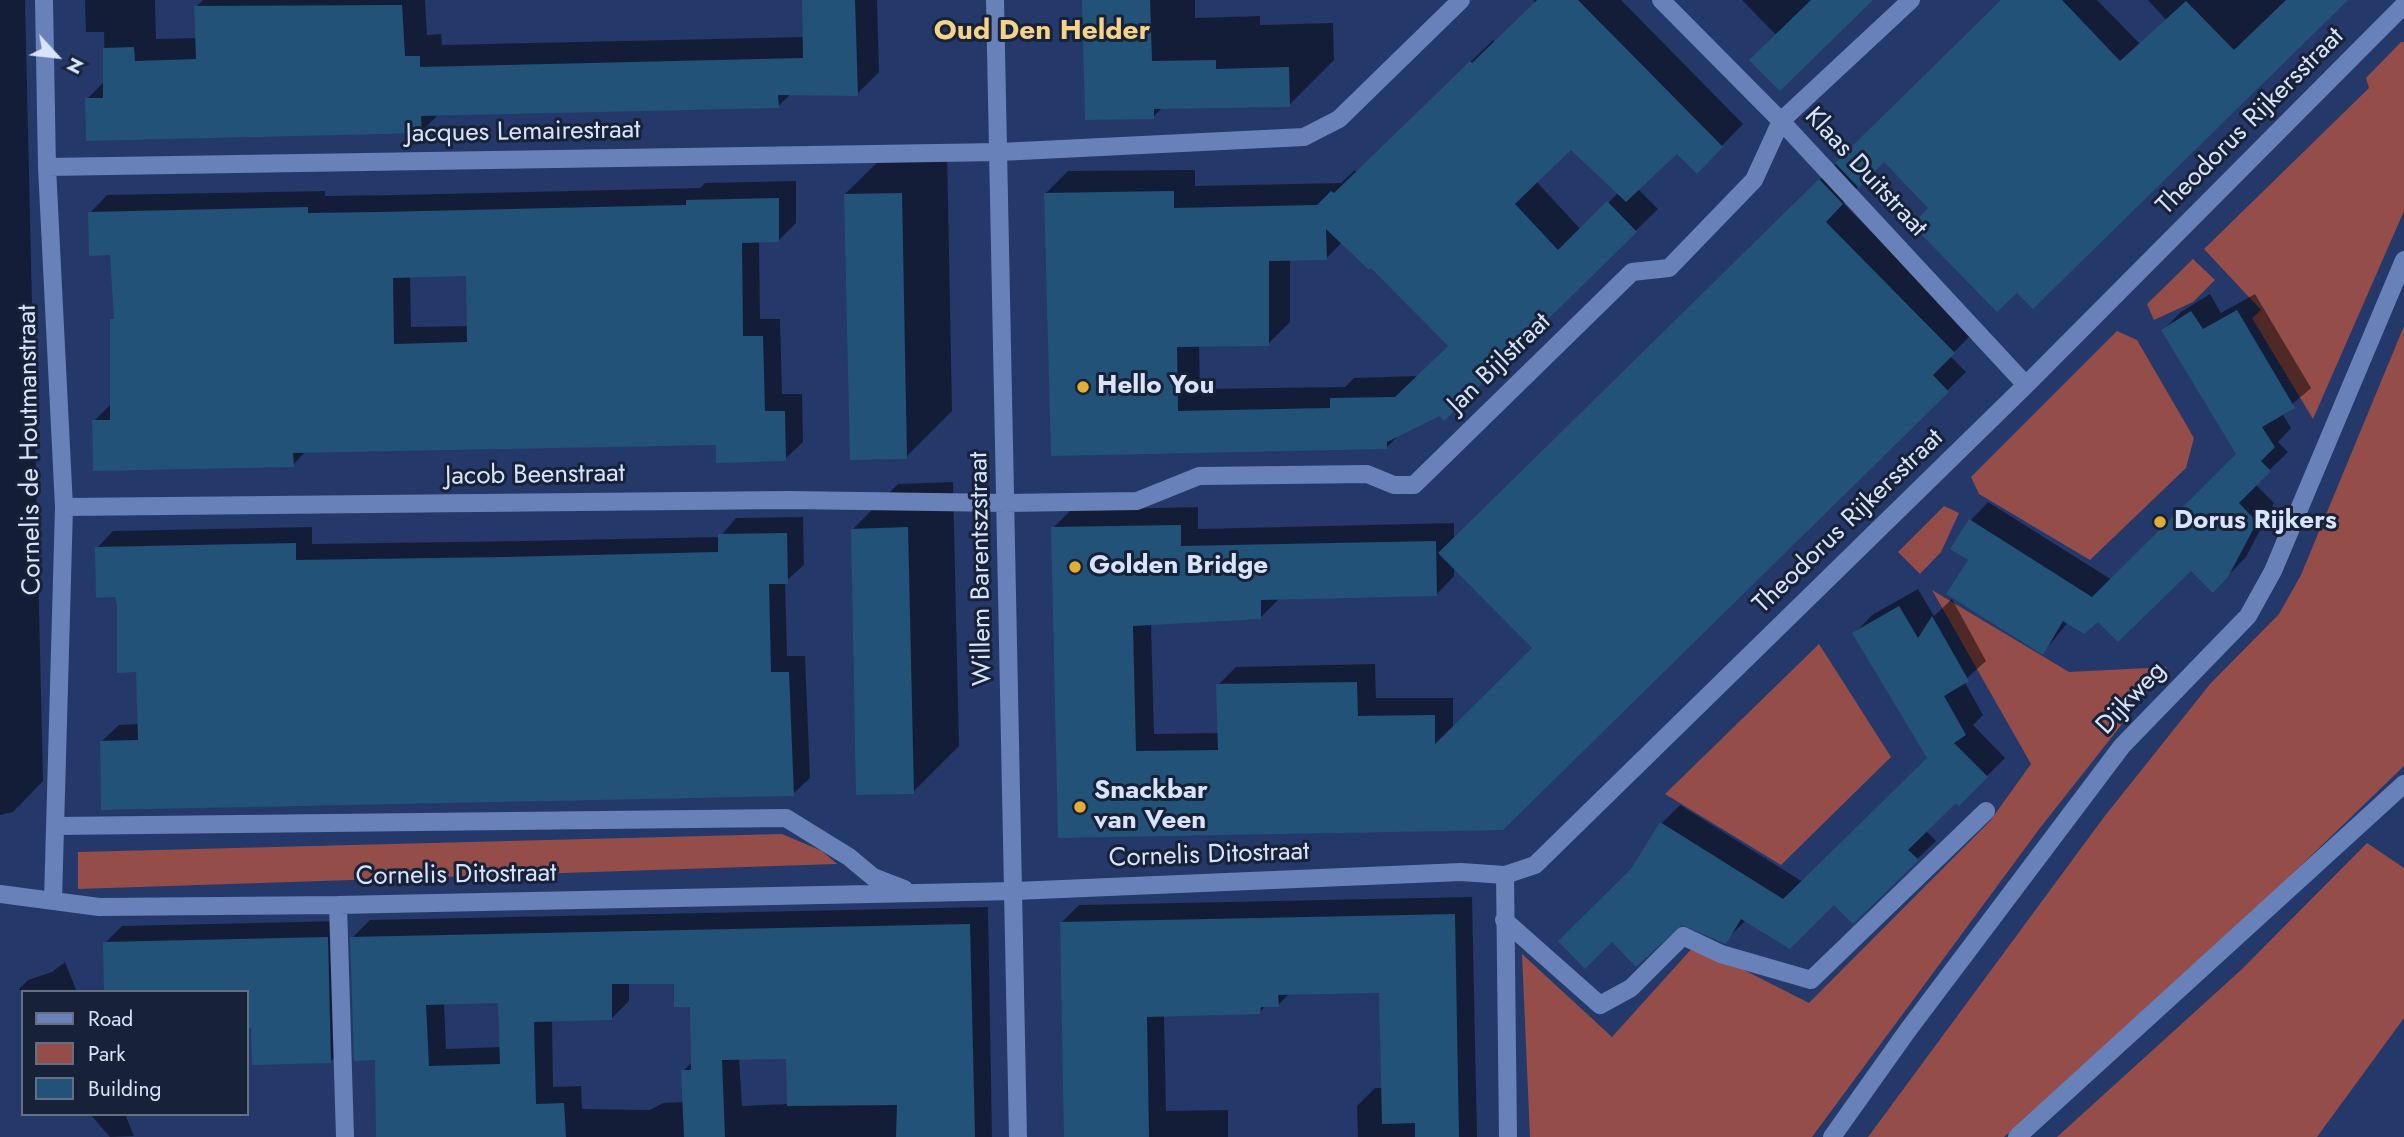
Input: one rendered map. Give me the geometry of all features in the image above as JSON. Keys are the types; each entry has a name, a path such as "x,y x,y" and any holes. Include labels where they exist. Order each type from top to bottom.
{"street":[{"name":"Cornelis de Houtmanstraat","path":"44,0 47,167 64,506 53,900"},
{"name":"Willem Barentszstraat","path":"995,0 1018,1137"},
{"name":"Jacques Lemairestraat","path":"47,167 1000,152 1304,137 1339,119 1461,0"},
{"name":"Klaas Duitstraat","path":"1661,0 1781,121 2026,385"},
{"name":"Jan Bijlstraat","path":"1006,503 1137,501 1199,477 1367,474 1394,485 1414,485 1632,272 1670,268 1754,180 1781,121 1911,0"},
{"name":"Theodorus Rijkersstraat","path":"1505,875 1535,865 2026,385 2404,5"},
{"name":"Dijkweg","path":"1832,1137 1908,1030 2122,746 2248,616 2273,571 2404,260"},
{"name":"Jacob Beenstraat","path":"64,506 788,500 1006,503"},
{"path":"2017,1137 2404,784"},
{"path":"1504,919 1600,1005 1631,988 1684,936 1721,954 1811,979 1986,811"},
{"name":"Cornelis Ditostraat","path":"55,826 786,818 849,857 873,877 914,893"},
{"name":"Cornelis Ditostraat","path":"0,894 99,907 338,905 1015,891 1461,872 1505,875"},
{"path":"1505,875 1508,1137"},
{"path":"338,905 345,1137"}],"green space":[{"path":"2404,42 2404,211 2313,419 2252,318 2261,310 2204,249 2369,88 2366,78"},
{"path":"2193,259 2215,280 2193,302 2154,320 2147,304"},
{"path":"2404,326 2404,766 2287,879 2004,1137 1868,1137 2104,817 2210,684 2279,614 2301,575"},
{"path":"2117,331 2137,340 2194,438 2186,468 2090,560 1979,494 1971,477"},
{"path":"1944,506 1959,513 1941,552 1920,574 1898,552"},
{"path":"1932,590 2069,672 2167,667 2040,828 1812,1137 1530,1137 1522,954 1612,1037 1695,945 1809,1003 1990,821 2031,764"},
{"path":"1819,644 1891,757 1781,865 1665,794"},
{"path":"782,834 822,851 837,864 78,889 78,852"},
{"path":"2367,843 2404,868 2404,1018 2317,1137 2057,1137 2241,970"}],"building":[{"path":"802,0 855,0 858,96 778,95 779,108 421,116 422,133 86,141 85,98 103,98 103,48 134,47 135,61 196,59 194,6 402,5 405,56 420,56 420,67 803,58"},
{"path":"1082,0 1150,0 1152,61 1216,60 1216,69 1289,67 1290,107 1154,109 1154,119 1085,120"},
{"path":"1537,0 1578,0 1723,147 1697,174 1677,154 1626,202 1571,150 1515,204 1558,250 1607,201 1637,232 1444,421 1440,416 1387,442 1387,449 1051,456 1044,193 1174,191 1174,208 1317,205 1331,191 1334,193 1470,61 1472,63","holes":["1326,229 1369,270 1371,268 1448,346 1395,397 1330,398 1330,408 1178,411 1177,347 1269,346 1269,261 1327,260"]},
{"path":"1811,0 1873,0 1780,91 1749,60"},
{"path":"2001,0 2062,0 2120,61 2186,1 2234,50 2286,0 2348,0 2033,309 2017,293 1997,312 1912,225 1928,208 1884,162 1859,188 1835,163"},
{"path":"1819,179 1843,204 1826,222 1955,353 1933,375 1949,392 1503,830 1058,838 1051,527 1181,525 1181,546 1436,541 1437,596 1261,600 1261,619 1133,626 1136,751 1218,750 1216,684 1357,682 1358,716 1435,715 1435,744 1532,648 1438,553"},
{"path":"902,193 907,459 850,460 844,194"},
{"path":"779,198 779,242 742,243 743,336 763,336 765,411 785,411 786,461 716,463 716,445 293,453 294,467 93,471 92,420 110,420 110,319 114,319 110,255 89,256 88,212 308,207 308,213 379,212 686,205 686,200","holes":["466,276 467,342 394,344 393,278"]},
{"path":"2237,310 2295,408 2262,427 2275,447 2261,461 2271,471 2239,503 2257,522 2228,577 2213,593 2191,571 2118,642 2098,622 2084,634 2063,621 2043,655 1946,594 1968,560 1950,549 1969,519 2092,597 2236,454 2161,330 2191,311 2203,329"},
{"path":"908,527 914,794 856,795 851,529"},
{"path":"787,533 788,584 769,584 771,672 789,672 794,796 101,810 100,741 138,740 136,672 117,673 117,606 115,597 96,598 95,547 296,543 296,560 506,557 718,552 718,534"},
{"path":"1899,606 1918,638 1932,616 1969,681 1944,696 1966,735 1954,743 1988,777 1959,806 1956,803 1908,850 1919,860 1853,924 1834,905 1790,949 1741,919 1726,944 1682,925 1636,967 1612,942 1585,969 1558,941 1631,869 1660,822 1783,899 1927,758 1852,633"},
{"path":"1455,914 1459,1137 1415,1137 1415,1123 1382,1124 1379,993 1278,995 1279,1007 1261,1007 1260,1014 1147,1017 1149,1137 1064,1137 1060,922"},
{"path":"970,924 975,1137 896,1137 897,1105 787,1106 786,1059 722,1060 725,1137 684,1137 681,1070 691,1070 690,1007 674,1007 674,984 612,984 612,1020 534,1022 536,1104 564,1103 566,1137 376,1137 375,1060 354,1061 350,937","holes":["498,1003 500,1064 429,1066 426,1005"]},
{"path":"328,937 331,1063 252,1065 248,990 104,990 103,942"}],"place":[{"name":"Hello You","path":"1083,387"},
{"name":"Dorus Rijkers","path":"2160,522"},
{"name":"Golden Bridge","path":"1075,567"},
{"name":"Snackbar van Veen","path":"1080,807"}],"district":[{"name":"Oud Den Helder","path":"1042,32"}]}
